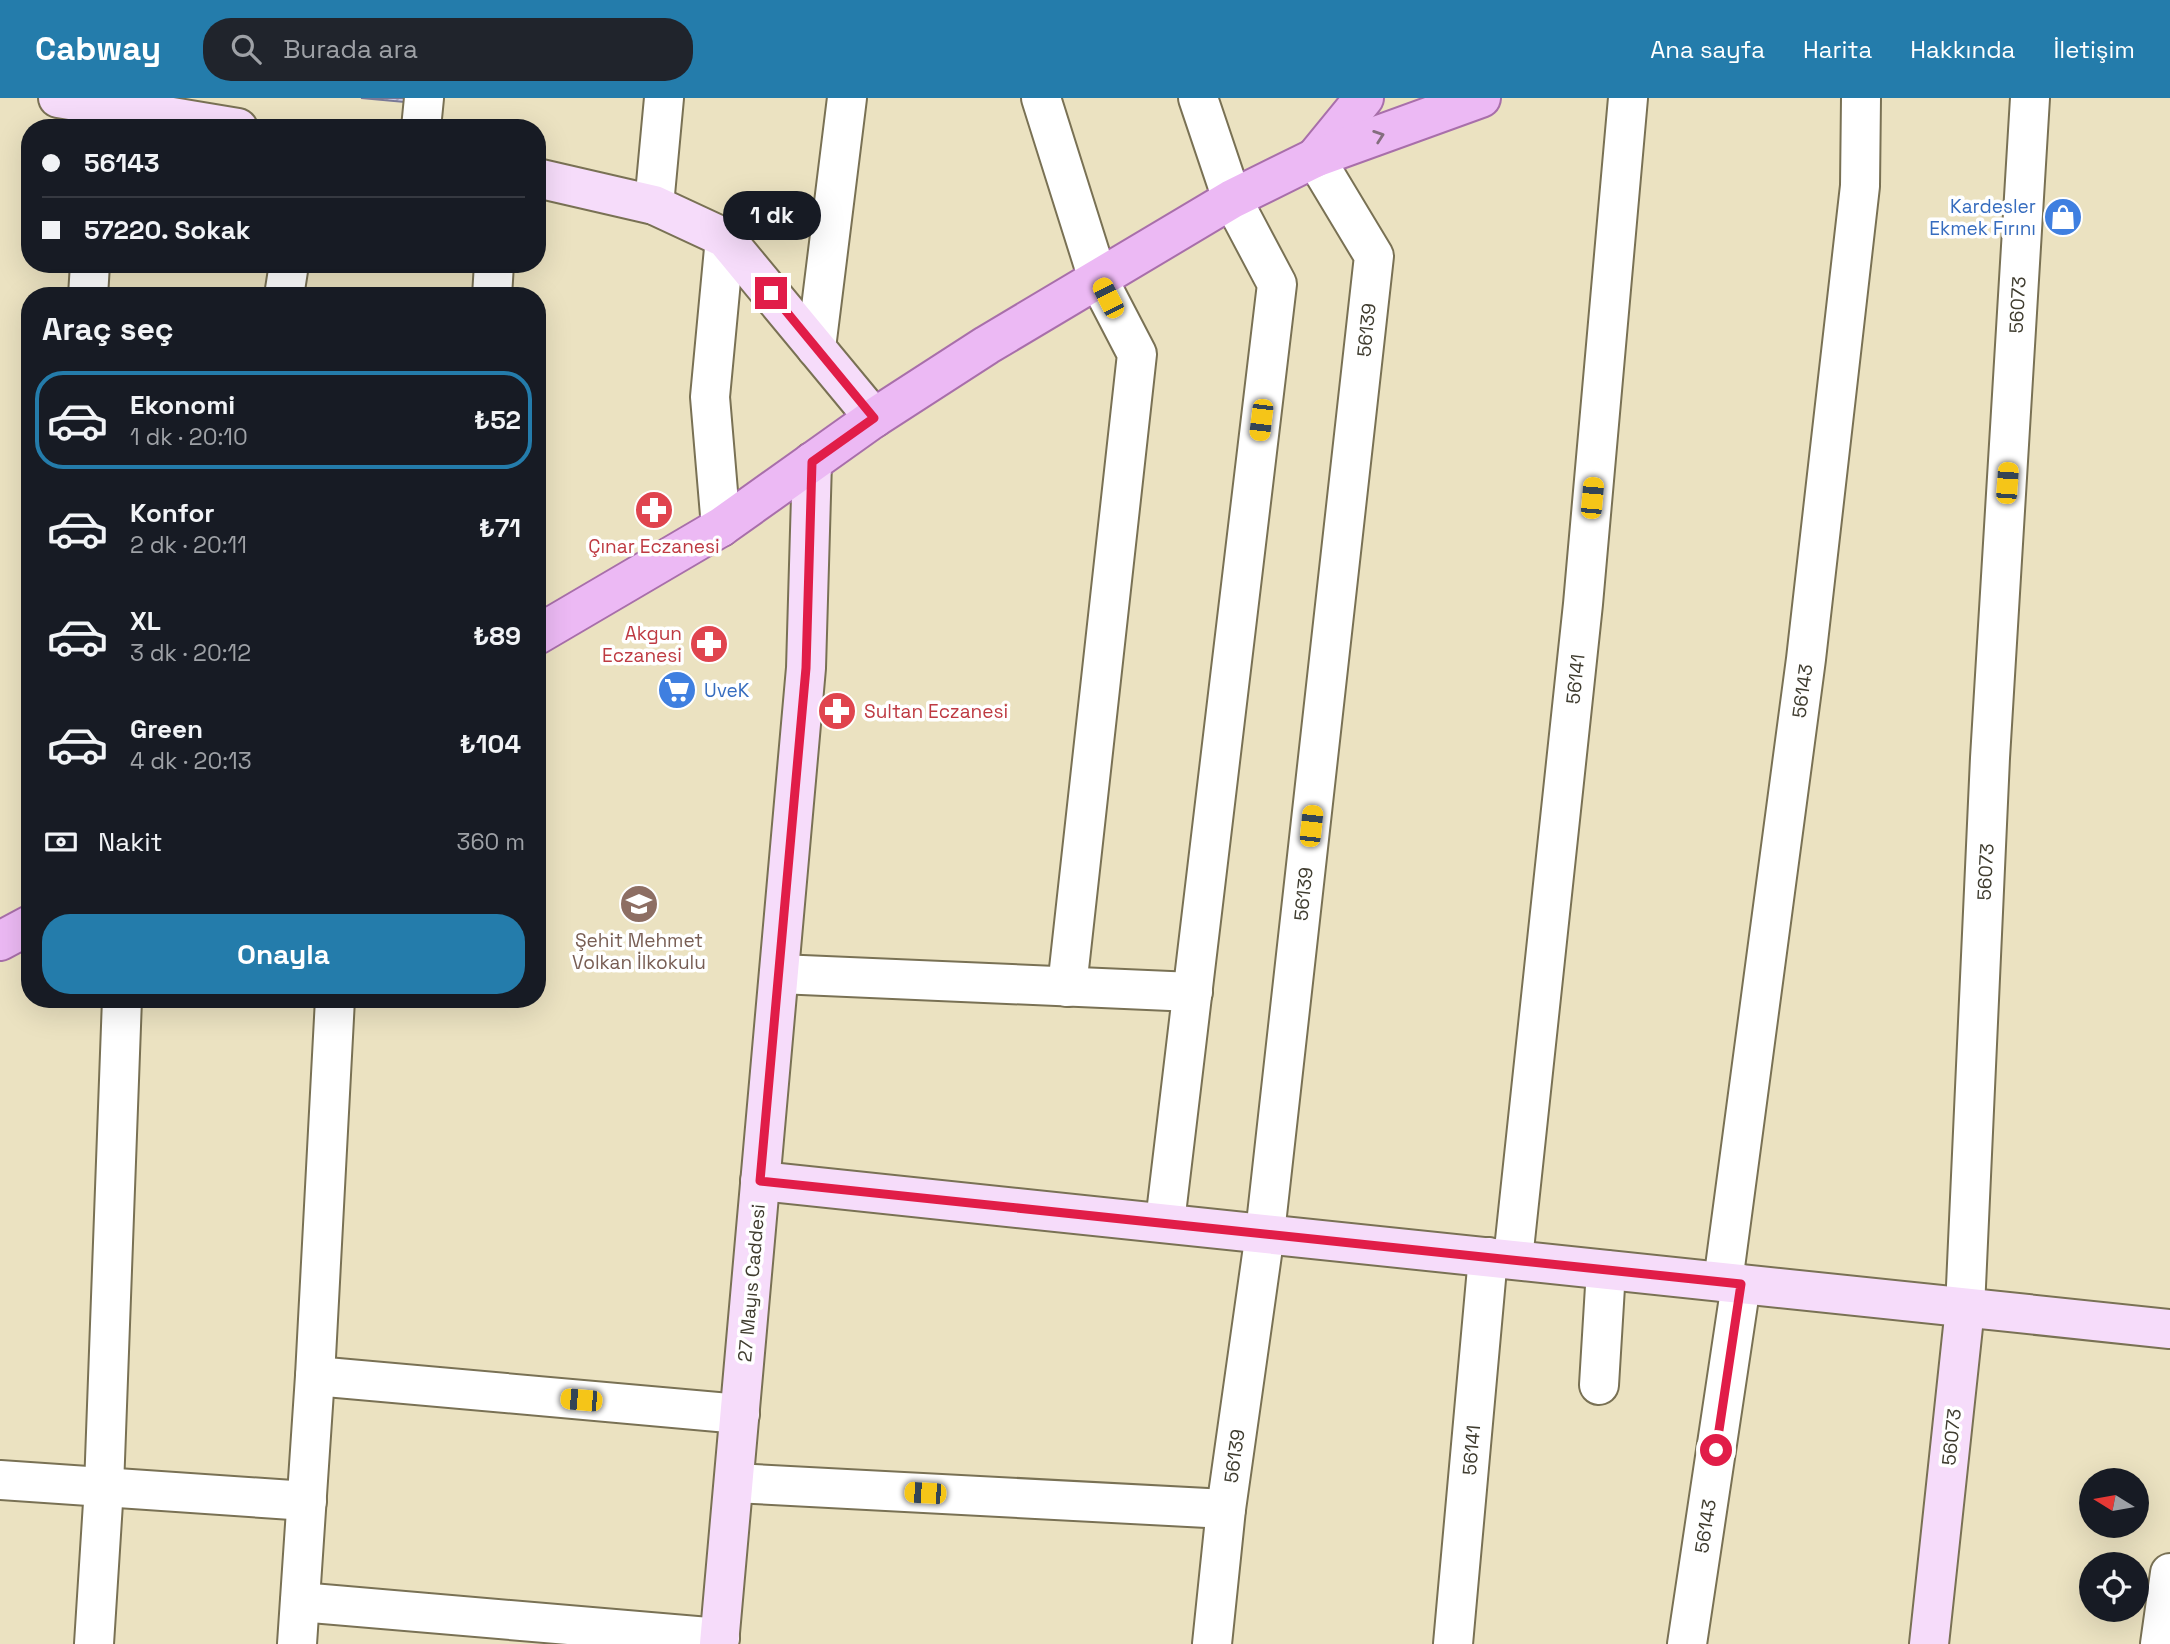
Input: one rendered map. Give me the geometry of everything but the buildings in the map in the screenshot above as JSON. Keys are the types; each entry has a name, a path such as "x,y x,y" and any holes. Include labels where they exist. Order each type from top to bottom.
{"main road":[{"path":"1315,159 1364,98"},
{"path":"546,630 721,527 874,418 987,345 1232,200 1315,159 1481,98"},
{"path":"0,941 21,930"}],"street":[{"path":"58,98 99,116 134,119"},
{"path":"422,119 424,98"},
{"path":"654,205 664,98"},
{"path":"816,348 847,98"},
{"path":"1041,98 1098,279 1137,354 1067,987"},
{"path":"1165,1222 1277,284 1232,200 1198,98"},
{"name":"56141","path":"1453,1644 1583,604 1628,98"},
{"name":"56143","path":"1687,1644 1732,1283 1860,186 1861,98"},
{"name":"56073","path":"1929,1644 1965,1308 1991,744 2030,98"},
{"name":"56139","path":"1212,1644 1226,1509 1265,1233 1374,257 1315,159"},
{"path":"546,180 654,205 725,238 874,418"},
{"path":"721,527 710,397 725,238"},
{"name":"27 Mayıs Caddesi","path":"719,1641 806,668 812,462"},
{"path":"779,974 1193,992"},
{"path":"94,1644 104,1487 122,1008"},
{"path":"298,1644 335,1008"},
{"path":"760,1181 2170,1329"},
{"path":"1599,1385 1606,1270"},
{"path":"315,1376 740,1414"},
{"path":"0,1480 307,1501"},
{"path":"734,1483 1226,1509"},
{"path":"2160,1644 2170,1573"},
{"path":"300,1601 719,1641"}],"place":[{"name":"Kardesler Ekmek Fırını","path":"2063,217"},
{"name":"Çınar Eczanesi","path":"654,510"},
{"name":"Akgun Eczanesi","path":"709,644"},
{"name":"UveK","path":"677,690"},
{"name":"Sultan Eczanesi","path":"837,711"},
{"name":"Şehit Mehmet Volkan İlkokulu","path":"639,904"}],"route":[{"path":"771,293 874,418 812,462 806,668 760,1181 1741,1284 1716,1450"}]}
